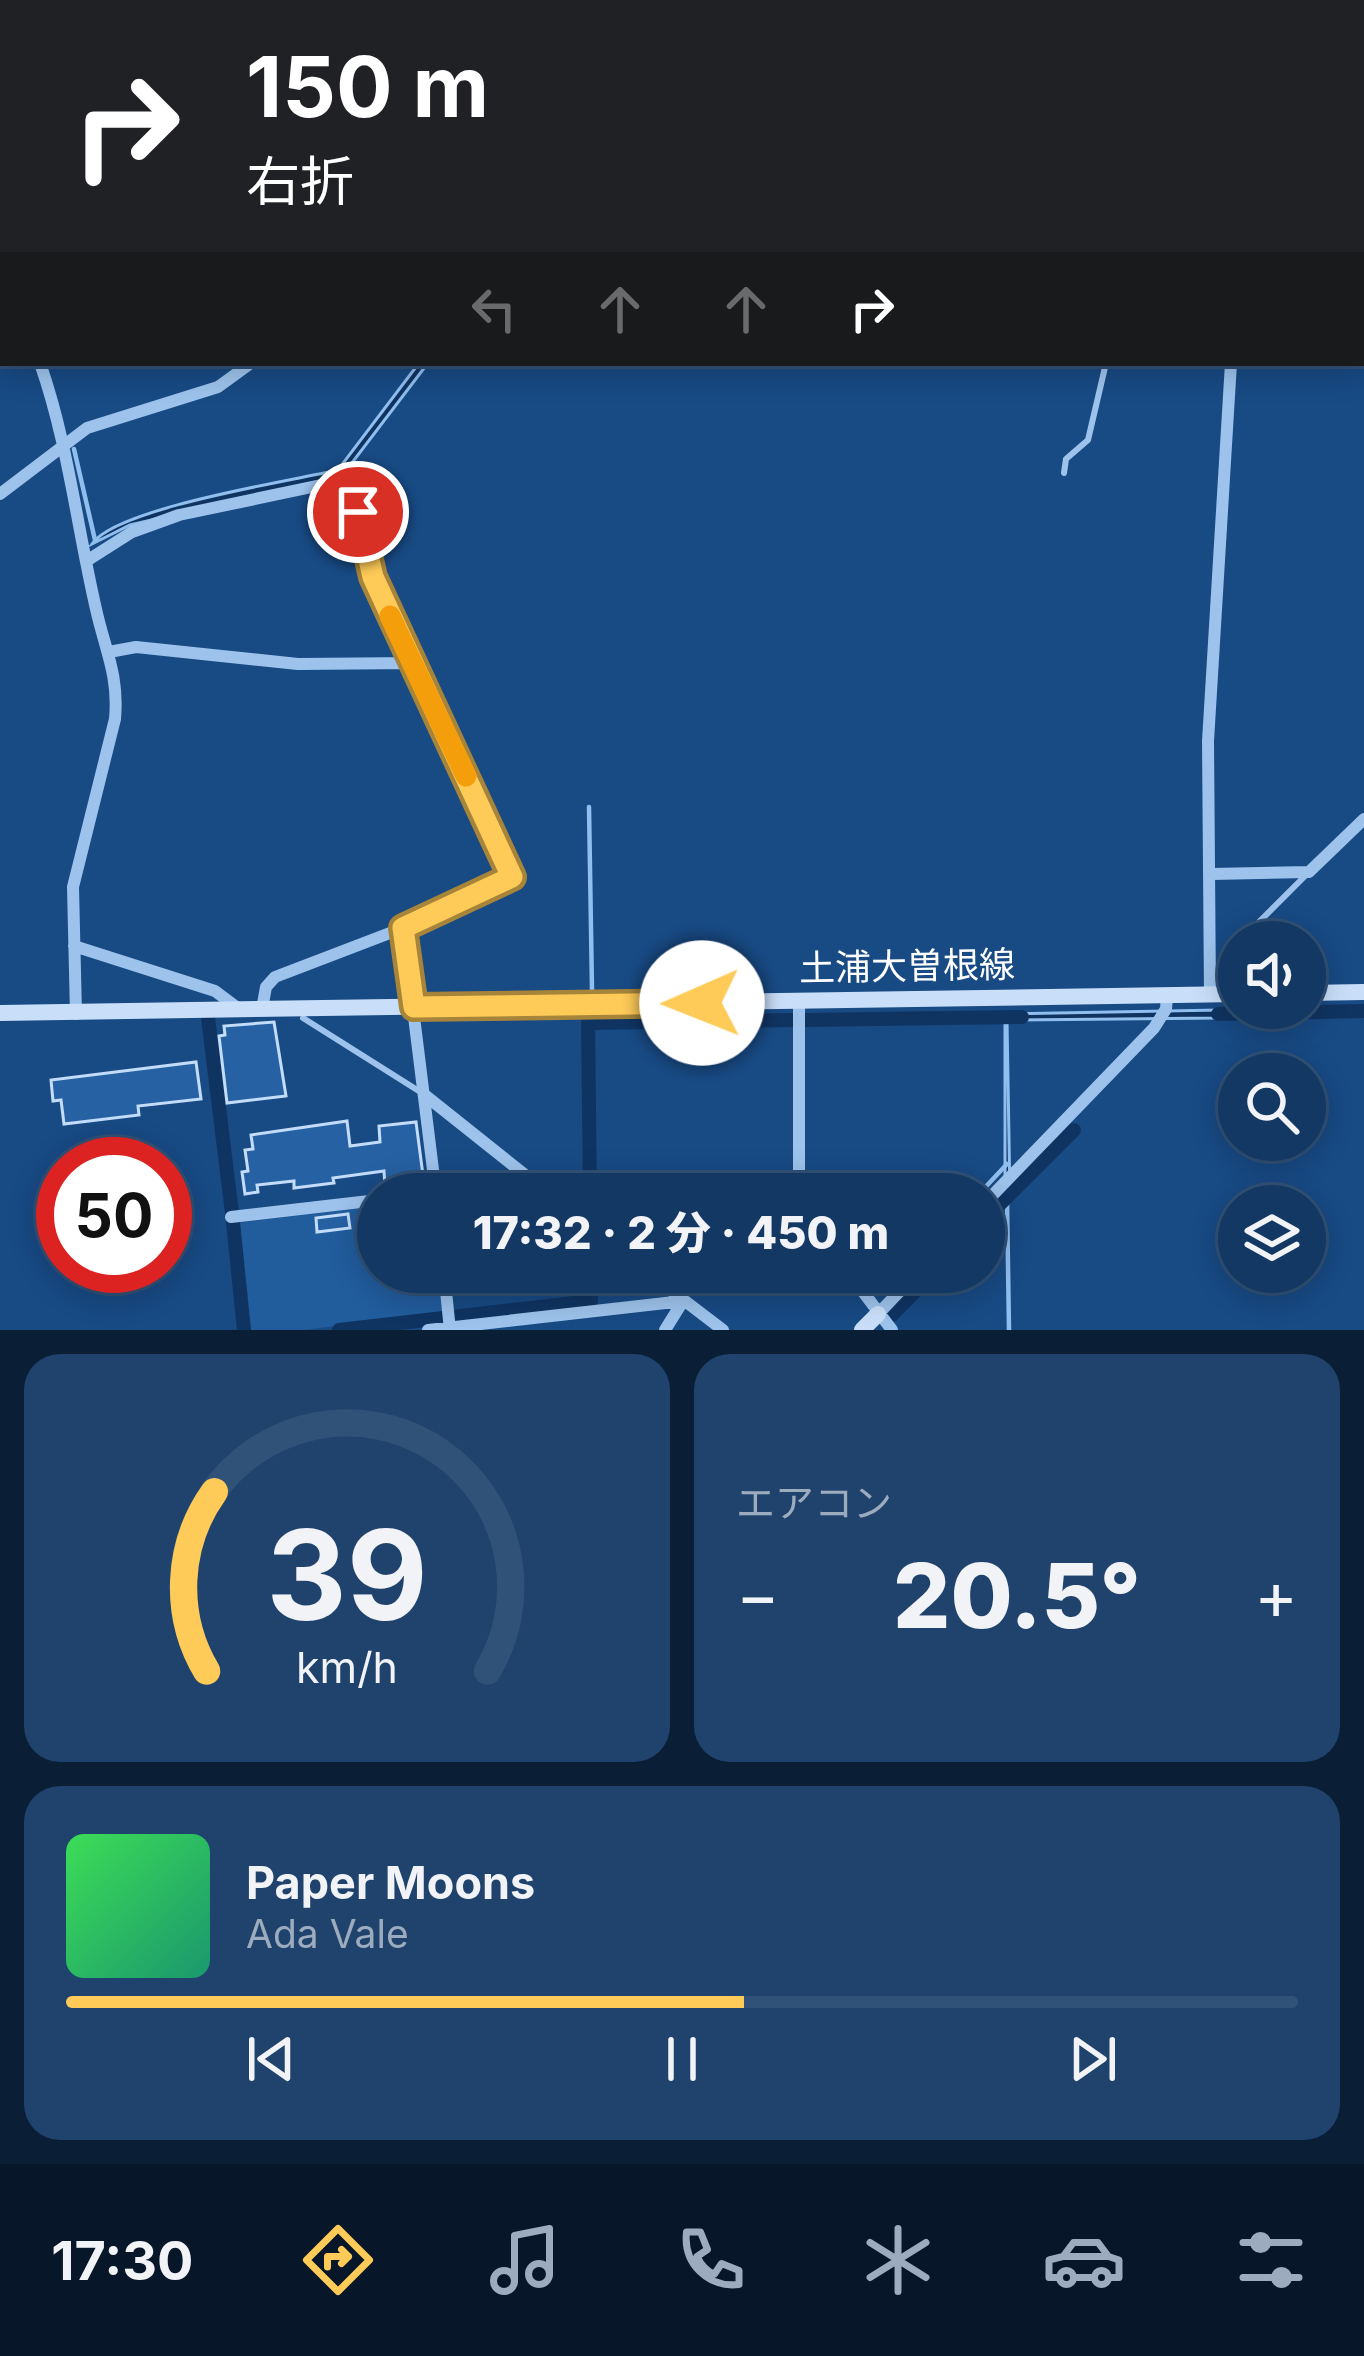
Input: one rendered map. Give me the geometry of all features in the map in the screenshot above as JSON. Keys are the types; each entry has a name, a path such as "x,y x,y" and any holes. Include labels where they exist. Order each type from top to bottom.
{"main road":[{"path":"1326,993 1364,992"},
{"name":"土浦大曽根線","path":"0,1013 1218,994"},
{"path":"862,1330 878,1313"}],"street":[{"path":"41,366 60,422 96,610 118,693 116,719 73,887 76,1014"},
{"path":"0,494 87,428 218,387 244,366"},
{"path":"1210,994 1208,741 1231,366"},
{"path":"88,560 156,522 350,479 373,577 512,877 403,928 275,977 266,987 262,1009"},
{"path":"109,652 136,647 298,664 415,663"},
{"path":"1212,874 1304,872 1364,819"},
{"path":"403,928 432,1173"},
{"path":"74,946 215,991 240,1010"},
{"path":"1005,1182 1154,1028 1166,1009 1167,995"},
{"path":"799,1001 799,1173"},
{"path":"426,1096 523,1173"},
{"path":"231,1217 357,1202"},
{"path":"446,1293 450,1329"},
{"path":"674,1293 722,1330"},
{"path":"863,1293 892,1330"},
{"path":"878,1313 898,1293"},
{"path":"428,1330 683,1300"},
{"path":"665,1330 683,1300"}],"lane":[{"path":"1064,473 1066,459 1088,440 1105,366"},
{"path":"1258,921 1304,872"},
{"path":"303,1018 426,1096"}],"shaded area":[{"path":"417,366 426,366 342,476 130,525 92,544 107,531 168,508 338,470"},
{"path":"1218,1010 1218,1018 1007,1020 1010,1199 1005,1202 1005,1014"},
{"path":"357,1209 357,1293 440,1293 442,1313 304,1330 249,1330 237,1223"}],"building":[{"path":"274,1022 286,1096 227,1103 219,1036 225,1035 224,1026"},
{"path":"196,1062 201,1099 138,1106 139,1115 64,1124 61,1100 53,1101 51,1080"},
{"path":"347,1121 350,1146 380,1142 379,1126 416,1122 423,1173 357,1173 333,1178 334,1183 294,1188 294,1181 257,1185 258,1192 245,1194 242,1172 248,1171 245,1150 253,1149 251,1135"},
{"path":"348,1214 350,1228 317,1232 316,1218"}],"waterway":[{"path":"74,449 95,540"},
{"path":"589,807 592,990"},
{"path":"1326,1012 1364,1011"},
{"path":"806,1020 1022,1017"},
{"path":"208,1018 232,1213"},
{"path":"590,1173 588,1023 795,1020"},
{"path":"1005,1199 1074,1130"},
{"path":"999,1173 1007,1164"},
{"path":"1007,1199 1009,1330"},
{"path":"233,1222 244,1330"},
{"path":"339,1330 591,1301 591,1293"},
{"path":"892,1315 913,1293"}],"slow traffic":[{"path":"390,616 466,776"}],"route":[{"path":"358,512 373,577 512,877 403,928 414,1007 702,1003"}]}
